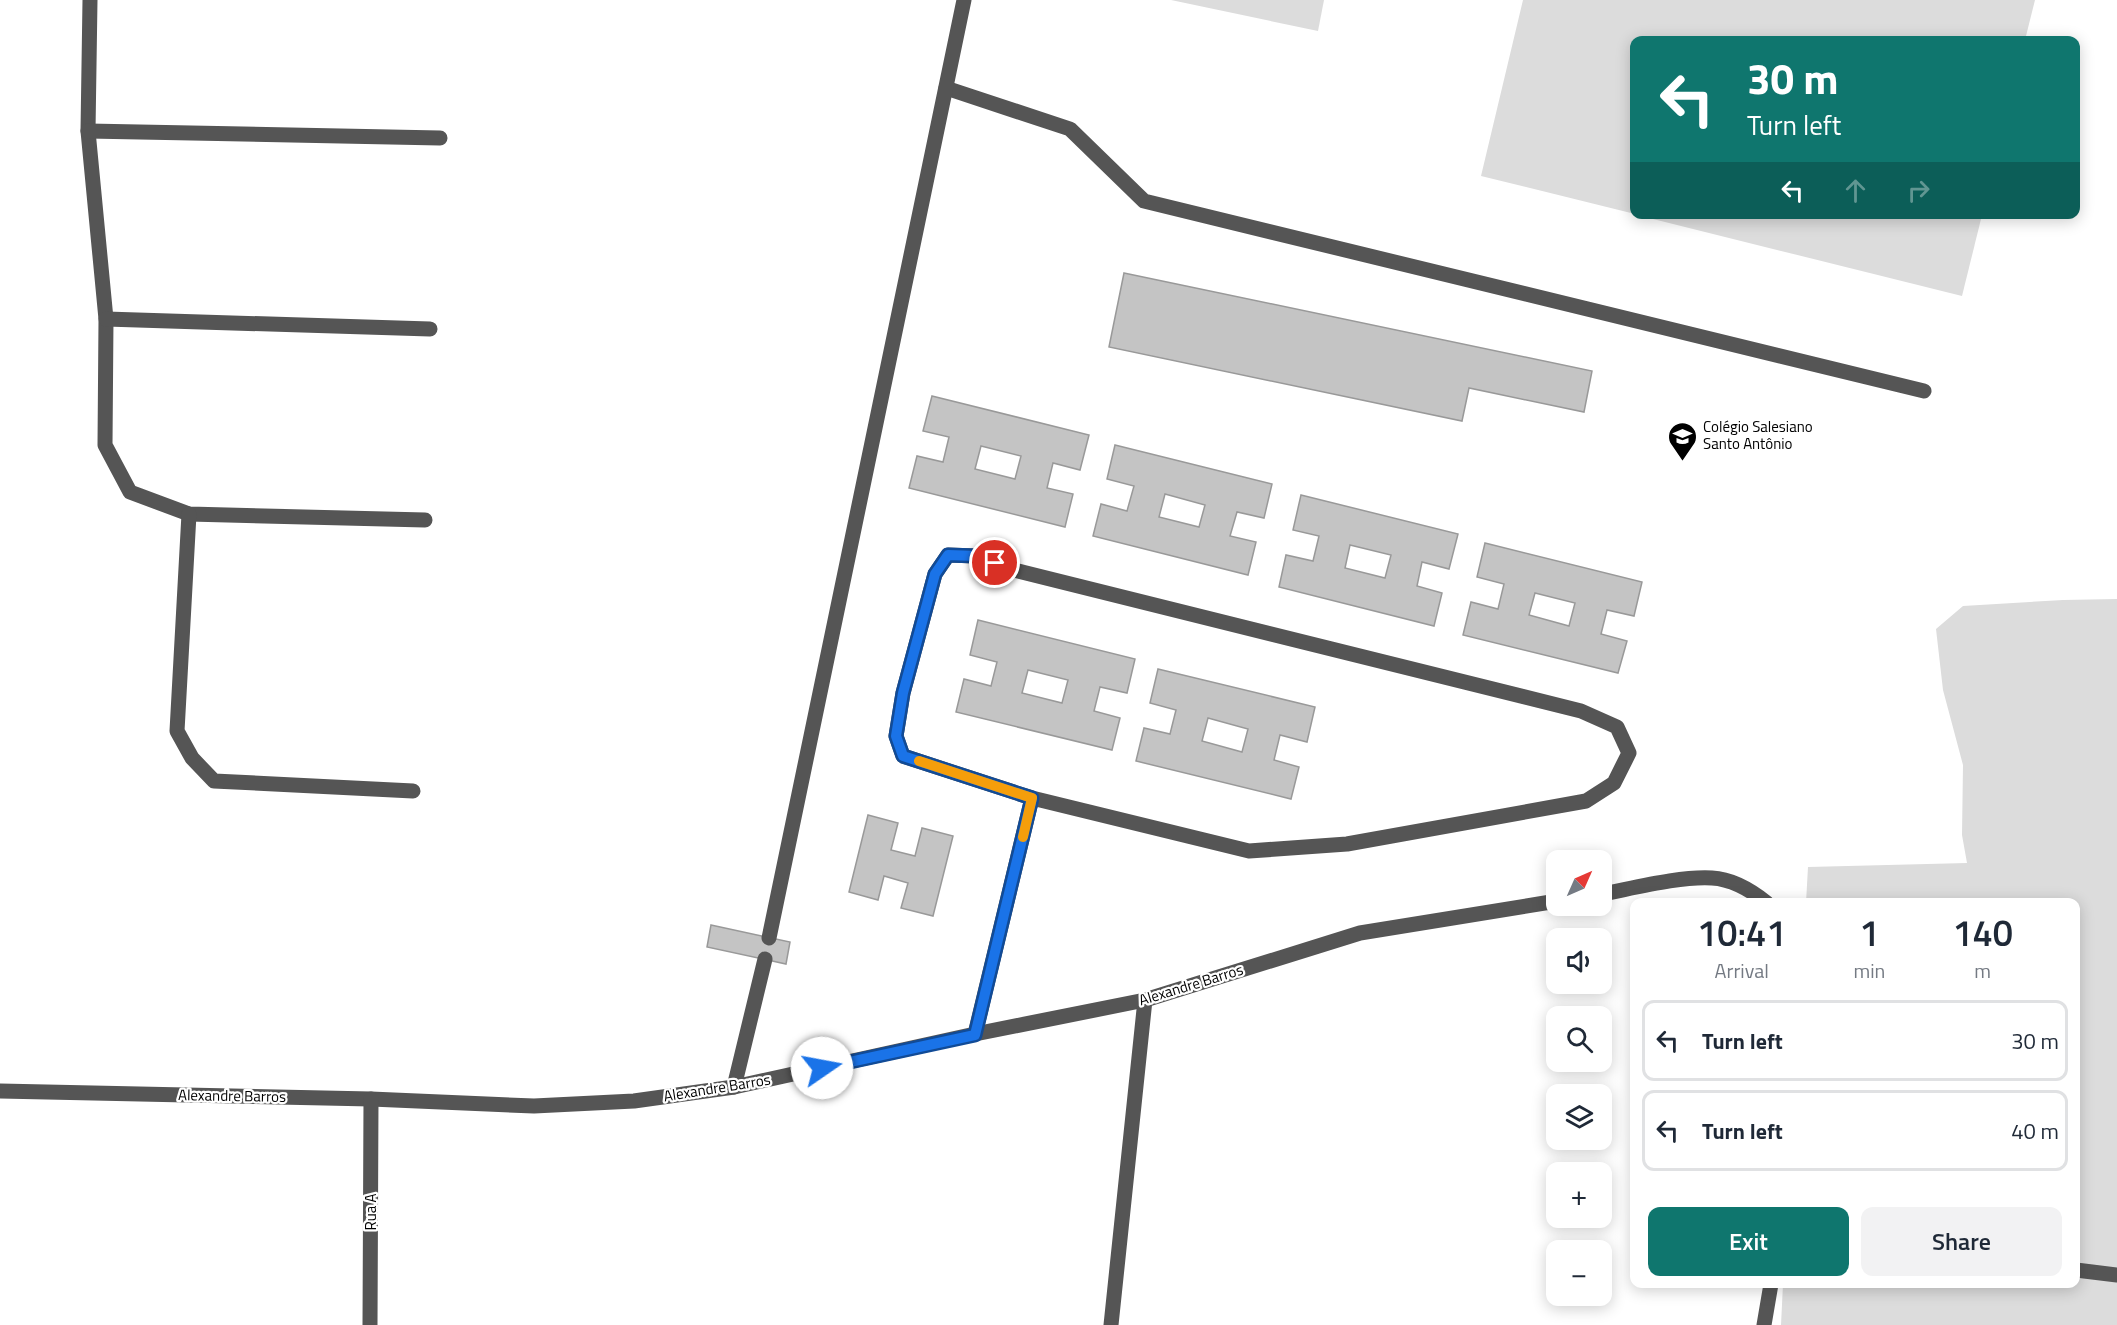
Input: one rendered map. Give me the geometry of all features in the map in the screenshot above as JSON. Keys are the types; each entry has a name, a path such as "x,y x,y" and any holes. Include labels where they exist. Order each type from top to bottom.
{"street":[{"path":"90,0 88,131 106,319 105,445 130,492 189,514 426,520"},
{"path":"769,938 964,0"},
{"path":"946,88 1070,129 1144,201 1924,391"},
{"path":"88,131 440,138"},
{"path":"106,319 430,329"},
{"path":"189,514 177,731 192,758 214,781 413,791"},
{"path":"948,555 976,556 1014,570 1581,711 1617,728 1629,753 1614,783 1586,801 1347,844 1260,851 1249,851 1032,798 903,756 896,736 903,693 935,574 948,555"},
{"path":"975,1035 1032,798"},
{"path":"1612,892 1693,879 1714,878 1731,882 1761,898"},
{"name":"Alexandre Barros","path":"0,1091 372,1099 534,1106 634,1101 734,1087 1145,1000 1360,933 1546,903"},
{"path":"734,1087 765,959"},
{"path":"1111,1325 1145,1000"},
{"name":"Rua A","path":"370,1325 372,1099"},
{"path":"2080,1270 2117,1275"},
{"path":"1764,1325 1770,1288"}],"shaded area":[{"path":"1171,0 1324,0 1318,31"},
{"path":"1523,0 2035,0 2026,36 1630,36 1630,213 1481,176"},
{"path":"1653,219 1981,219 1962,296"},
{"path":"2117,599 2117,1325 1781,1325 1783,1288 2080,1288 2080,898 1806,898 1808,867 1967,863 1962,835 1963,765 1943,690 1936,629 1963,606"}],"building":[{"path":"1124,273 1592,371 1584,412 1469,388 1462,421 1109,347"},
{"path":"932,396 1089,435 1080,470 1053,463 1047,488 1073,494 1065,527 909,488 917,456 943,462 949,437 923,431","holes":["981,446 1021,456 1015,479 975,469"]},
{"path":"1115,445 1272,484 1264,518 1237,512 1230,536 1256,542 1248,575 1093,536 1101,504 1127,511 1134,486 1107,479","holes":["1165,494 1205,505 1199,527 1159,517"]},
{"path":"1301,495 1458,534 1449,569 1422,562 1417,586 1442,593 1434,626 1279,587 1286,555 1313,561 1319,536 1293,530","holes":["1350,545 1391,555 1385,578 1345,568"]},
{"path":"1485,543 1642,582 1634,616 1607,610 1601,634 1627,641 1618,673 1463,635 1471,602 1498,609 1504,584 1477,577","holes":["1535,593 1575,603 1569,626 1529,615"]},
{"path":"978,620 1135,659 1127,693 1100,687 1094,711 1120,718 1112,750 956,712 964,679 991,686 997,662 970,655","holes":["1028,670 1068,680 1062,703 1022,693"]},
{"path":"1158,669 1315,707 1307,742 1280,735 1274,760 1299,767 1291,799 1136,761 1144,728 1170,734 1176,710 1150,703","holes":["1208,718 1248,729 1242,752 1202,741"]},
{"path":"868,815 898,823 891,850 915,856 922,828 953,836 933,916 901,908 908,883 884,876 878,900 849,892"},
{"path":"711,925 790,942 786,964 707,947"}],"slow traffic":[{"path":"919,761 1032,798 1023,837"}],"place":[{"name":"Colégio Salesiano Santo Antônio","path":"1682,462"}],"route":[{"path":"822,1068 975,1035 1032,798 903,756 896,736 903,693 935,574 948,555 976,556 995,563"}]}
